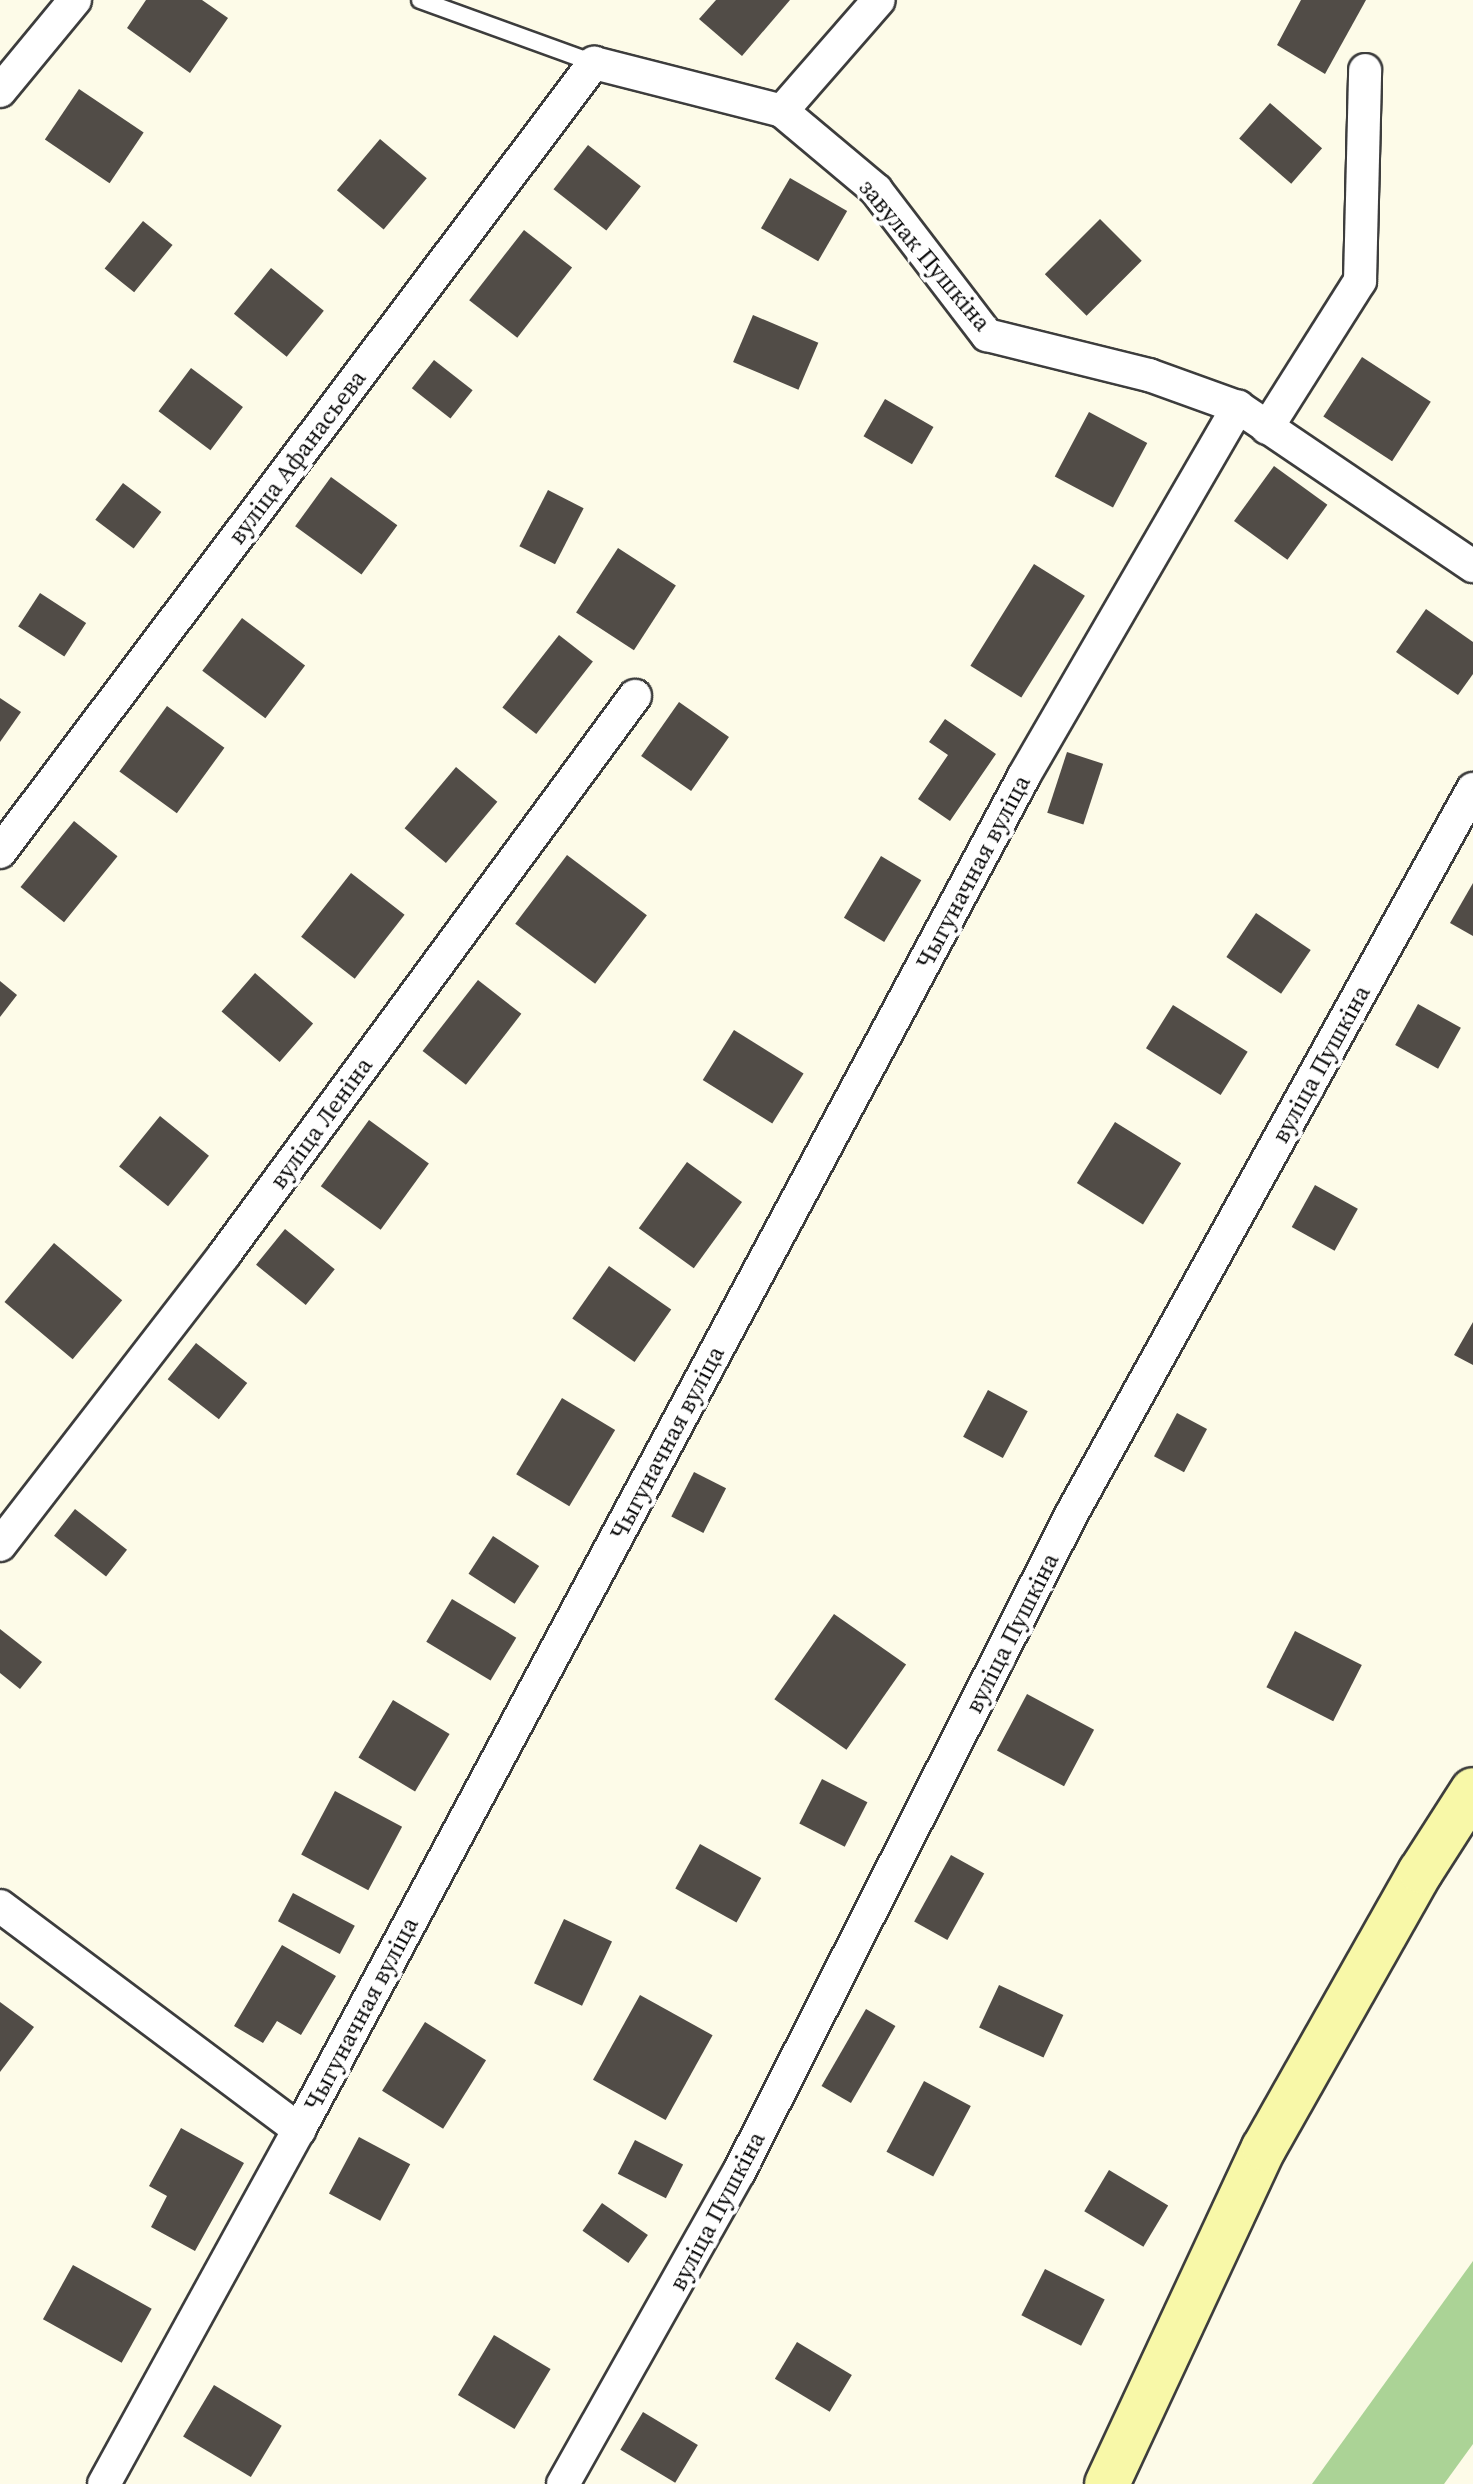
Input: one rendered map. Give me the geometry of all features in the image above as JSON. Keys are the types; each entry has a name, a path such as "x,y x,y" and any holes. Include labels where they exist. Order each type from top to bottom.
{"street":[{"path":"0,91 75,0"},
{"path":"782,111 879,0"},
{"name":"завулак Пушкіна","path":"594,63 782,111 876,190 987,335 1149,375 1238,407 1473,566"},
{"name":"вуліца Афанасьева","path":"0,852 594,63"},
{"path":"1267,428 1360,281 1365,70"},
{"name":"Чыгуначная вуліца","path":"104,2484 299,2130 1024,776 1238,407"},
{"name":"вуліца Леніна","path":"0,1545 224,1255 635,696"},
{"name":"вуліца Пушкіна","path":"563,2484 739,2172 1071,1515 1473,789"},
{"path":"1107,2484 1264,2148 1421,1871 1473,1790"},
{"path":"0,1906 299,2130"}],"lane":[{"path":"420,0 594,63"}],"green space":[{"path":"1473,2261 1473,2444 1444,2484 1312,2484"}],"building":[{"path":"146,0 202,0 228,18 190,73 127,28"},
{"path":"716,0 790,0 742,56 699,19"},
{"path":"1301,0 1366,0 1325,74 1277,45"},
{"path":"79,89 144,133 110,183 45,140"},
{"path":"1270,103 1322,148 1291,184 1239,138"},
{"path":"380,139 427,178 384,230 337,190"},
{"path":"588,145 641,186 606,230 554,189"},
{"path":"790,178 847,211 818,261 761,228"},
{"path":"1100,219 1142,261 1087,316 1045,274"},
{"path":"143,221 173,245 134,292 105,268"},
{"path":"524,230 572,268 517,338 469,300"},
{"path":"271,268 324,311 287,357 234,314"},
{"path":"753,315 818,343 798,390 733,362"},
{"path":"1362,357 1431,402 1392,461 1323,417"},
{"path":"434,360 473,390 450,419 412,388"},
{"path":"191,368 243,407 210,450 159,411"},
{"path":"885,399 933,427 912,464 864,436"},
{"path":"1089,412 1147,443 1113,507 1055,476"},
{"path":"1274,466 1327,505 1287,560 1234,521"},
{"path":"331,477 397,525 361,575 295,526"},
{"path":"123,483 161,512 134,549 95,520"},
{"path":"548,490 584,508 555,564 519,546"},
{"path":"618,548 676,586 634,650 576,613"},
{"path":"1034,564 1085,596 1021,698 970,666"},
{"path":"40,593 86,623 64,657 18,627"},
{"path":"1426,609 1473,642 1473,674 1458,695 1396,652"},
{"path":"242,618 305,666 265,718 202,671"},
{"path":"559,635 593,661 536,734 502,707"},
{"path":"0,698 21,712 0,742"},
{"path":"679,702 729,737 691,791 641,756"},
{"path":"167,706 224,748 177,813 119,772"},
{"path":"945,719 996,754 950,821 918,799 948,755 929,742"},
{"path":"1067,752 1103,764 1083,825 1047,813"},
{"path":"456,767 497,802 446,863 405,828"},
{"path":"74,821 118,856 64,922 21,887"},
{"path":"567,855 647,915 595,984 515,924"},
{"path":"881,856 921,880 884,942 844,918"},
{"path":"351,873 405,915 355,979 301,937"},
{"path":"1473,883 1473,936 1450,923"},
{"path":"1256,913 1311,950 1281,994 1226,957"},
{"path":"255,973 313,1024 280,1062 222,1011"},
{"path":"478,980 521,1014 466,1085 423,1051"},
{"path":"0,981 17,995 0,1017"},
{"path":"1418,1004 1461,1028 1438,1069 1395,1045"},
{"path":"1173,1005 1248,1052 1221,1095 1146,1048"},
{"path":"734,1030 804,1073 772,1123 703,1080"},
{"path":"160,1116 209,1156 168,1206 119,1167"},
{"path":"369,1120 429,1163 381,1230 321,1186"},
{"path":"1115,1122 1181,1163 1143,1224 1077,1183"},
{"path":"687,1162 742,1202 694,1268 639,1228"},
{"path":"1315,1185 1358,1209 1335,1251 1292,1227"},
{"path":"285,1229 335,1269 306,1305 256,1265"},
{"path":"54,1243 122,1300 73,1359 5,1302"},
{"path":"609,1266 671,1310 635,1362 572,1318"},
{"path":"1473,1322 1473,1365 1454,1355"},
{"path":"196,1343 247,1383 219,1419 168,1379"},
{"path":"988,1390 1028,1411 1003,1458 963,1437"},
{"path":"562,1398 615,1430 569,1506 516,1474"},
{"path":"1177,1413 1207,1429 1184,1472 1154,1456"},
{"path":"694,1472 726,1488 703,1533 671,1517"},
{"path":"75,1509 127,1550 106,1576 54,1536"},
{"path":"493,1536 539,1566 515,1604 468,1574"},
{"path":"452,1599 516,1638 491,1680 426,1642"},
{"path":"834,1614 906,1664 846,1750 774,1699"},
{"path":"0,1629 42,1662 20,1689 0,1673"},
{"path":"1295,1631 1362,1665 1333,1721 1266,1687"},
{"path":"1027,1694 1094,1730 1064,1786 997,1751"},
{"path":"393,1700 450,1734 415,1791 358,1757"},
{"path":"822,1779 867,1802 845,1847 799,1824"},
{"path":"335,1791 402,1827 368,1890 301,1855"},
{"path":"700,1844 761,1878 736,1923 675,1889"},
{"path":"951,1855 984,1873 947,1940 914,1921"},
{"path":"293,1893 355,1926 340,1954 278,1921"},
{"path":"564,1919 612,1941 582,2006 534,1983"},
{"path":"282,1945 336,1976 301,2035 277,2021 263,2043 234,2026"},
{"path":"999,1985 1063,2015 1043,2058 979,2028"},
{"path":"640,1995 713,2035 666,2120 593,2080"},
{"path":"0,2002 34,2027 0,2072"},
{"path":"866,2009 895,2026 851,2103 822,2086"},
{"path":"425,2022 486,2060 443,2129 382,2091"},
{"path":"924,2081 971,2106 933,2177 886,2152"},
{"path":"181,2128 244,2163 195,2251 151,2227 167,2196 149,2186"},
{"path":"359,2137 410,2164 380,2221 329,2194"},
{"path":"635,2140 683,2165 666,2198 618,2174"},
{"path":"1109,2170 1168,2206 1143,2247 1084,2211"},
{"path":"602,2203 648,2235 628,2263 582,2231"},
{"path":"73,2265 152,2309 122,2363 43,2319"},
{"path":"1045,2269 1105,2299 1081,2346 1021,2315"},
{"path":"494,2335 551,2369 515,2429 458,2395"},
{"path":"797,2342 852,2375 830,2412 775,2379"},
{"path":"214,2385 282,2426 251,2477 183,2436"},
{"path":"643,2412 698,2445 675,2483 620,2450"}]}
